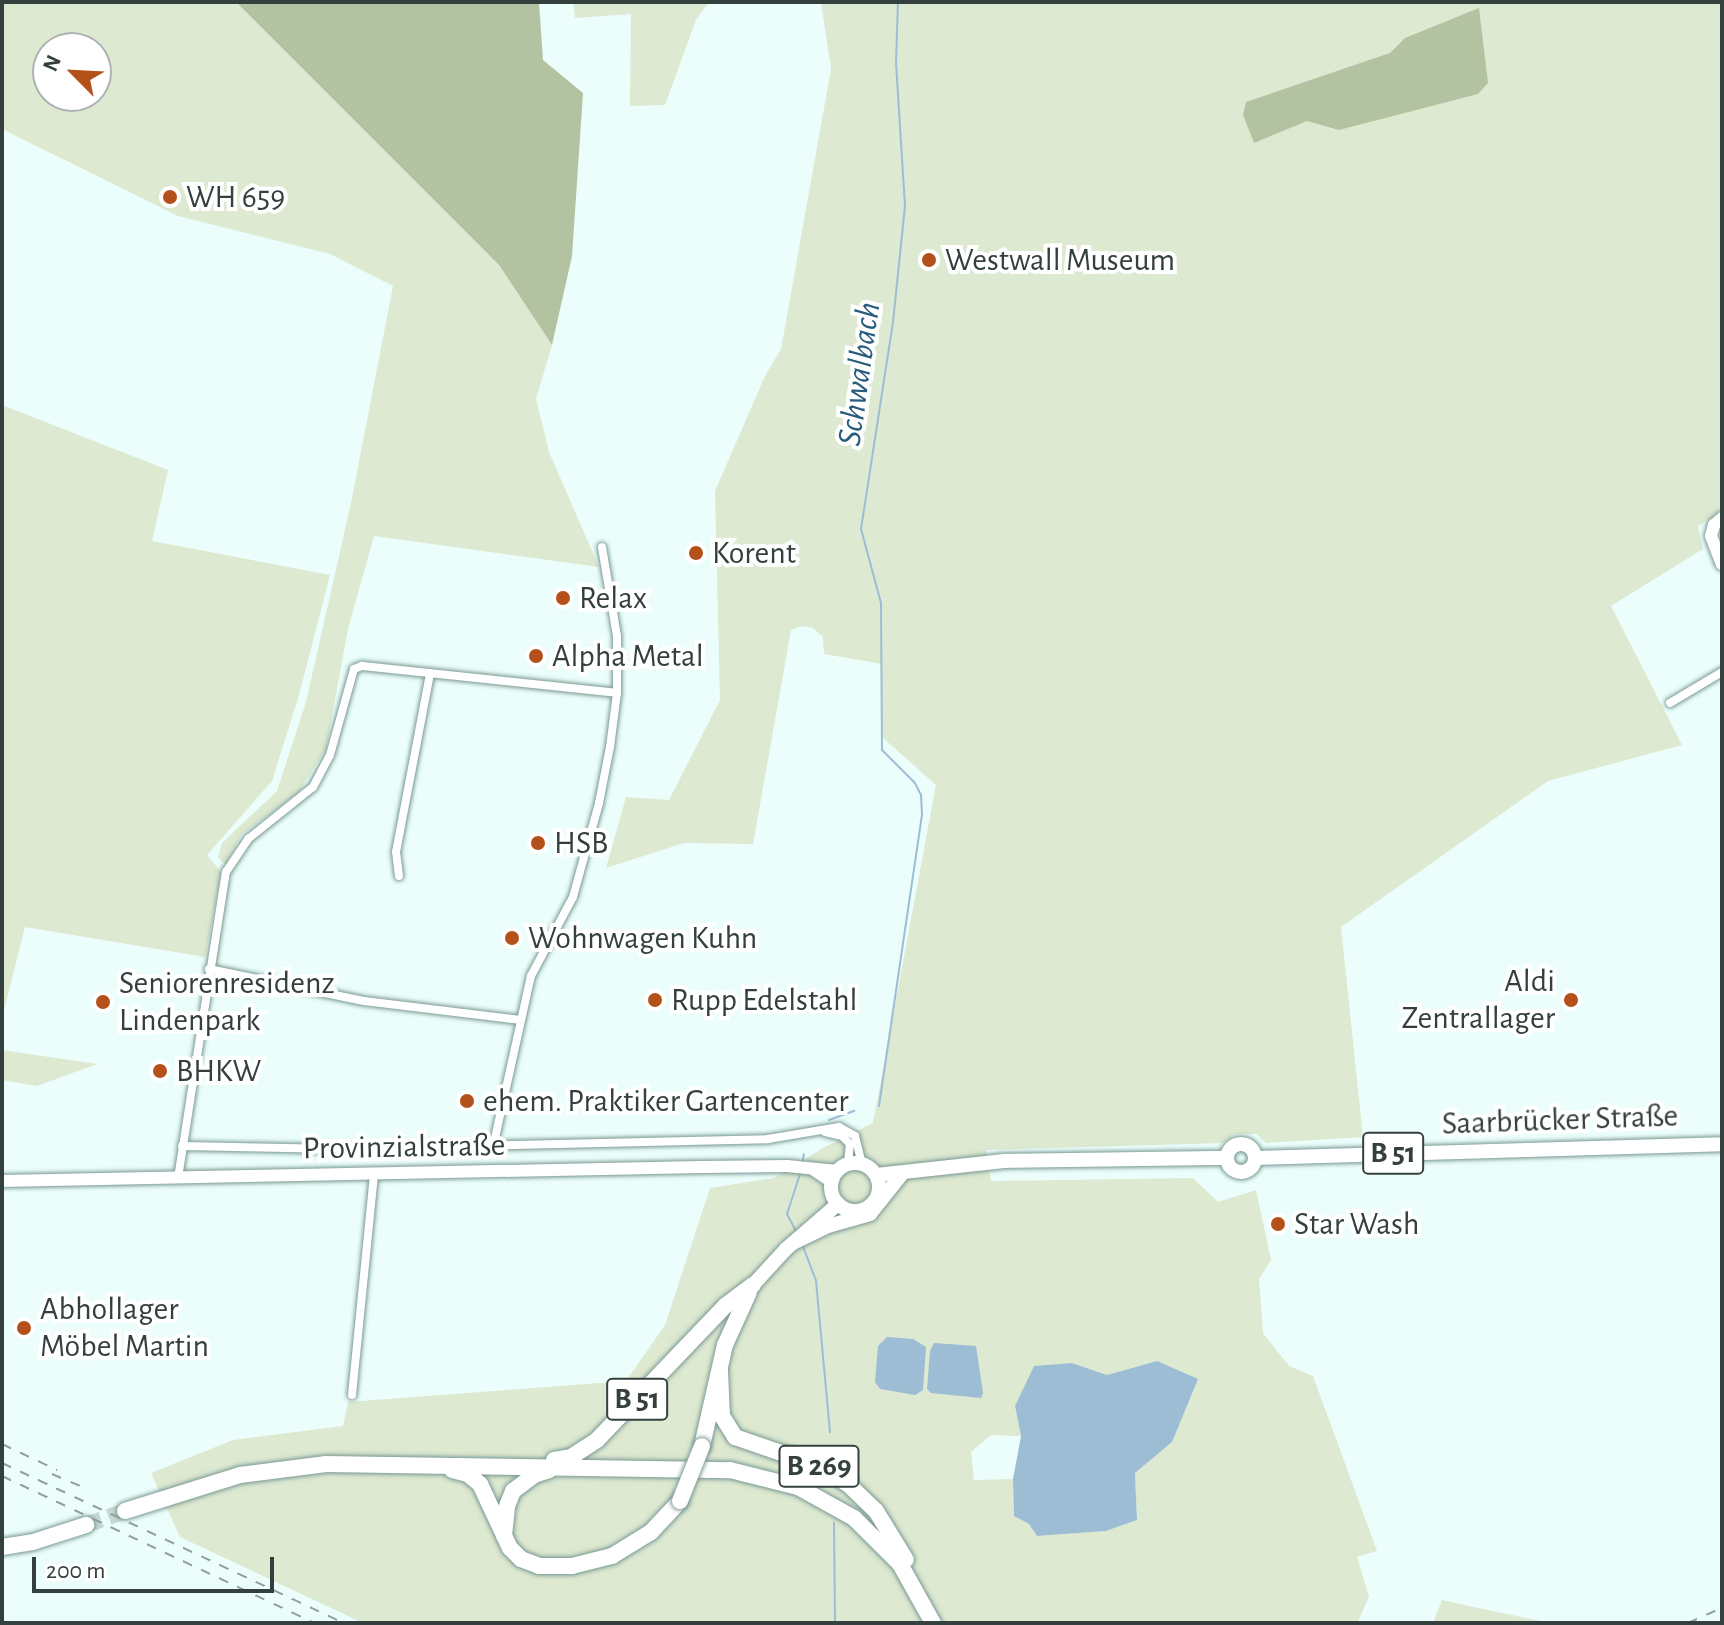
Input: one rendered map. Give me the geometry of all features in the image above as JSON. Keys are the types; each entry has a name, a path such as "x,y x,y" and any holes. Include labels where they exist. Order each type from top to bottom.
{"highway":[{"name":"B 51","path":"402,1463 468,1474 489,1497 504,1538 521,1559 539,1566 555,1568 591,1563 631,1546 660,1523 680,1501 702,1446 732,1322 753,1285"},
{"name":"B 51","path":"496,1465 562,1460 582,1451 597,1440 725,1306 753,1285"},
{"name":"B 269","path":"720,1371 719,1402 727,1428 747,1444 803,1459 849,1485 888,1529 933,1623"},
{"name":"B 51","path":"125,1511 240,1475 326,1464 578,1467"},
{"name":"B 269","path":"578,1467 710,1469 783,1481 824,1499 861,1524 892,1554 916,1588"},
{"path":"504,1538 507,1506 513,1491 544,1470 578,1467"},
{"path":"2,1547 33,1542 86,1525"}],"main road":[{"path":"1722,518 1714,525 1711,536 1722,564"},
{"name":"Saarbrücker Straße","path":"903,1174 940,1165 1004,1161 1227,1158 1232,1168 1243,1172 1253,1165 1255,1158 1722,1144"},
{"name":"Provinzialstraße","path":"2,1181 787,1166 845,1170"},
{"path":"878,1182 868,1208 852,1211 838,1204 845,1170 878,1182 903,1174"},
{"name":"B 51","path":"808,1233 870,1214 903,1174"},
{"name":"B 51","path":"753,1285 790,1246 838,1204"}],"street":[{"path":"493,1147 531,976 577,885 599,803 617,693 617,636 602,547"},
{"path":"178,1178 226,872 248,839 313,787 330,755 354,669 362,666 617,693"},
{"path":"1670,703 1722,672"},
{"path":"399,876 396,852 430,673"},
{"path":"209,969 364,1001 521,1020"},
{"path":"182,1146 493,1147 768,1139 839,1127 850,1131 859,1144 845,1170"},
{"path":"352,1395 374,1175"}],"green space":[{"path":"2,2 236,2 499,265 552,345 536,399 549,452 599,567 374,536 348,629 326,749 298,793 242,834 225,865 218,857 222,843 277,791 306,702 351,503 393,286 330,254 178,216 2,129"},
{"path":"236,2 539,2 543,60 583,93 572,256 552,345 499,265"},
{"path":"573,2 709,2 696,20 665,105 630,106 631,14 575,18"},
{"path":"821,2 1722,2 1722,511 1698,526 1703,549 1611,606 1682,745 1548,781 1341,927 1363,1137 1266,1143 1257,1134 1235,1134 1222,1143 986,1150 991,1181 1193,1178 1218,1202 1256,1190 1271,1260 1259,1279 1263,1333 1289,1366 1313,1376 1377,1551 1357,1557 1369,1597 1357,1623 363,1623 180,1537 151,1473 233,1440 343,1426 348,1402 626,1381 665,1325 710,1188 774,1178 823,1148 873,1123 936,785 882,737 882,664 824,654 823,637 813,628 802,626 791,630 753,844 684,843 606,868 626,797 669,800 720,700 715,491 765,376 781,349 831,69","holes":["1157,1361 1172,1442 1135,1473 1137,1520 1106,1531 1037,1536 1029,1524 1014,1516 1013,1479 974,1480 971,1452 991,1435 1021,1436 1015,1406 1072,1363 1107,1375"]},
{"path":"1479,8 1488,83 1478,94 1339,130 1307,121 1254,143 1243,115 1246,102 1390,53 1405,38"},
{"path":"2,405 168,470 152,541 330,575 299,695 272,781 207,855 221,872 205,957 25,927 2,1018"},
{"path":"2,1050 97,1064 37,1086 2,1080"},
{"path":"1442,1600 1483,1609 1550,1623 1433,1623"}],"water":[{"path":"887,1337 913,1339 926,1347 923,1390 915,1395 880,1389 875,1382 878,1346"},
{"path":"934,1343 976,1346 983,1393 981,1398 931,1393 927,1389 930,1351"},
{"path":"1157,1361 1198,1379 1172,1442 1135,1473 1137,1520 1106,1531 1037,1536 1029,1524 1014,1516 1013,1479 1021,1436 1015,1406 1034,1366 1072,1363 1107,1375"}],"waterway":[{"name":"Schwalbach","path":"879,1106 922,814 921,795 915,783 882,750 881,603 861,529 893,322 905,206 896,62 898,2"},
{"path":"829,1120 854,1111"},
{"name":"Schwalbach","path":"802,1164 804,1154"},
{"name":"Schwalbach","path":"796,1231 787,1214 800,1174"},
{"name":"Schwalbach","path":"802,1244 816,1281 830,1432"},
{"name":"Schwalbach","path":"834,1523 835,1623"}],"tunnel":[{"path":"86,1525 125,1511"}],"railway":[{"path":"2,1444 57,1470"},
{"path":"2,1463 343,1623"},
{"path":"52,1474 85,1488"},
{"path":"2,1476 314,1623"},
{"path":"1688,1623 1722,1608"}],"place":[{"name":"WH 659","path":"170,197"},
{"name":"Westwall Museum","path":"929,260"},
{"name":"Korent","path":"696,553"},
{"name":"Relax","path":"563,598"},
{"name":"Alpha Metal","path":"536,656"},
{"name":"HSB","path":"538,843"},
{"name":"Wohnwagen Kuhn","path":"512,938"},
{"name":"Rupp Edelstahl","path":"655,1000"},
{"name":"Aldi Zentrallager","path":"1571,1000"},
{"name":"Seniorenresidenz Lindenpark","path":"103,1002"},
{"name":"BHKW","path":"160,1071"},
{"name":"ehem. Praktiker Gartencenter","path":"467,1101"},
{"name":"Star Wash","path":"1278,1224"},
{"name":"Abhollager Möbel Martin","path":"24,1328"}]}
